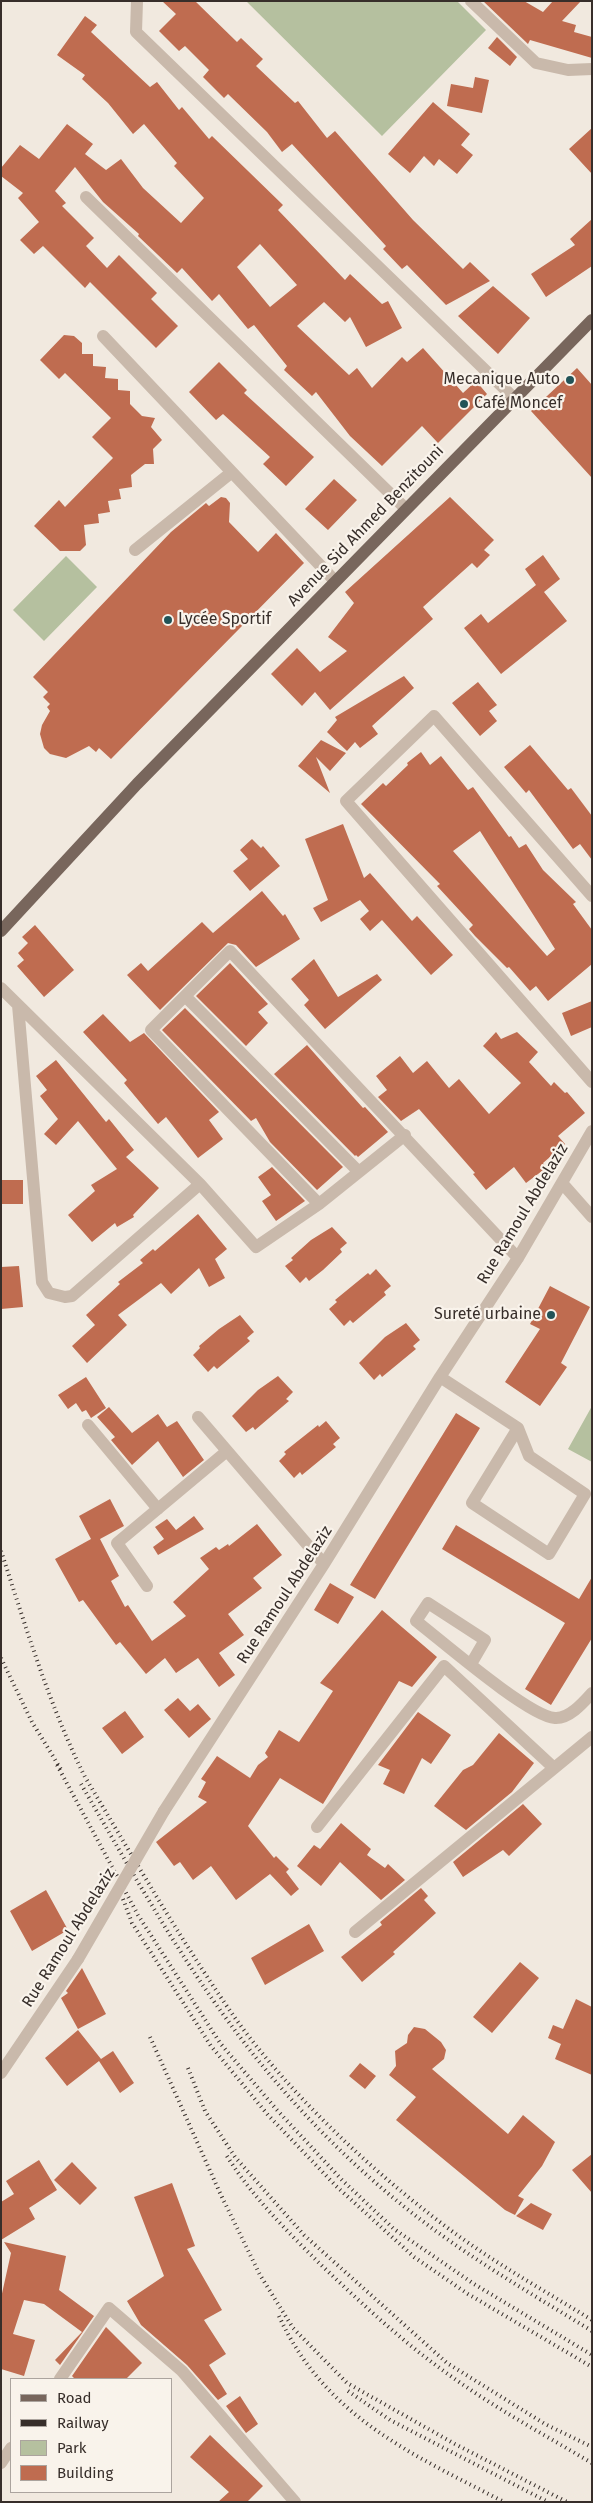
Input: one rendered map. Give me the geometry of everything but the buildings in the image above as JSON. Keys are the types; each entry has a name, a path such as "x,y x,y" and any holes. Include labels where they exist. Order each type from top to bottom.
{"main road":[{"name":"Avenue Sid Ahmed Benzitouni","path":"1,931 137,784 405,508 515,400 592,320"}],"street":[{"path":"137,1 136,32 515,400"},
{"path":"471,1 536,63 568,70 592,70"},
{"path":"86,197 405,508"},
{"path":"103,336 335,581"},
{"path":"135,550 232,472"},
{"path":"592,896 434,716 346,801 592,1082"},
{"path":"319,1204 151,1030 230,951 405,1135 518,1258"},
{"path":"1,988 200,1184 256,1247 319,1204 405,1135"},
{"path":"185,996 359,1172"},
{"path":"18,1005 42,1282 48,1293 58,1296 72,1296 200,1184"},
{"name":"Rue Ramoul Abdelaziz","path":"1,2073 78,1959 164,1810 324,1564 440,1377 518,1258 592,1131"},
{"path":"562,1183 592,1217"},
{"path":"440,1377 518,1428 529,1456 585,1494 548,1554 472,1503 518,1428"},
{"path":"198,1418 324,1564"},
{"path":"88,1425 158,1510"},
{"path":"147,1586 117,1543 227,1451"},
{"path":"471,1664 485,1640 428,1603 416,1621 471,1664 542,1716 557,1718 568,1715 592,1693"},
{"path":"317,1827 444,1666 554,1768"},
{"path":"355,1932 592,1737"},
{"path":"61,2378 109,2308 182,2371 295,2502"},
{"path":"1,2463 10,2450"}],"green space":[{"path":"246,1 457,1 486,30 382,136"},
{"path":"66,556 97,587 44,641 13,610"},
{"path":"592,1406 592,1462 568,1449"}],"railway":[{"path":"1,1551 49,1694 85,1777 194,1957 256,2046 309,2106 368,2163 399,2189 476,2248 592,2320"},
{"path":"1,1658 32,1722 62,1771"},
{"path":"57,1765 138,1915 220,2043 277,2110 342,2180 394,2229 474,2284 592,2355"},
{"path":"81,1784 188,1964 248,2048 315,2125 364,2173 437,2232 502,2276 592,2331"},
{"path":"123,1899 132,1923 211,2046 268,2115 336,2186 414,2257 468,2294 592,2367"},
{"path":"150,2037 220,2193 260,2275 293,2328 347,2383 455,2444 567,2502"},
{"path":"188,2068 205,2111 235,2157 304,2235 447,2363 545,2424 592,2447"},
{"path":"227,2156 247,2185 281,2225 362,2304 393,2331 425,2357 477,2394 592,2463"},
{"path":"279,2316 298,2351 321,2381 346,2407 374,2429 405,2449 504,2502"},
{"path":"348,2391 390,2420 548,2502"}],"place":[{"name":"Mecanique Auto","path":"570,380"},
{"name":"Café Moncef","path":"464,404"},
{"name":"Lycée Sportif","path":"168,620"},
{"name":"Sureté urbaine","path":"551,1315"}]}
